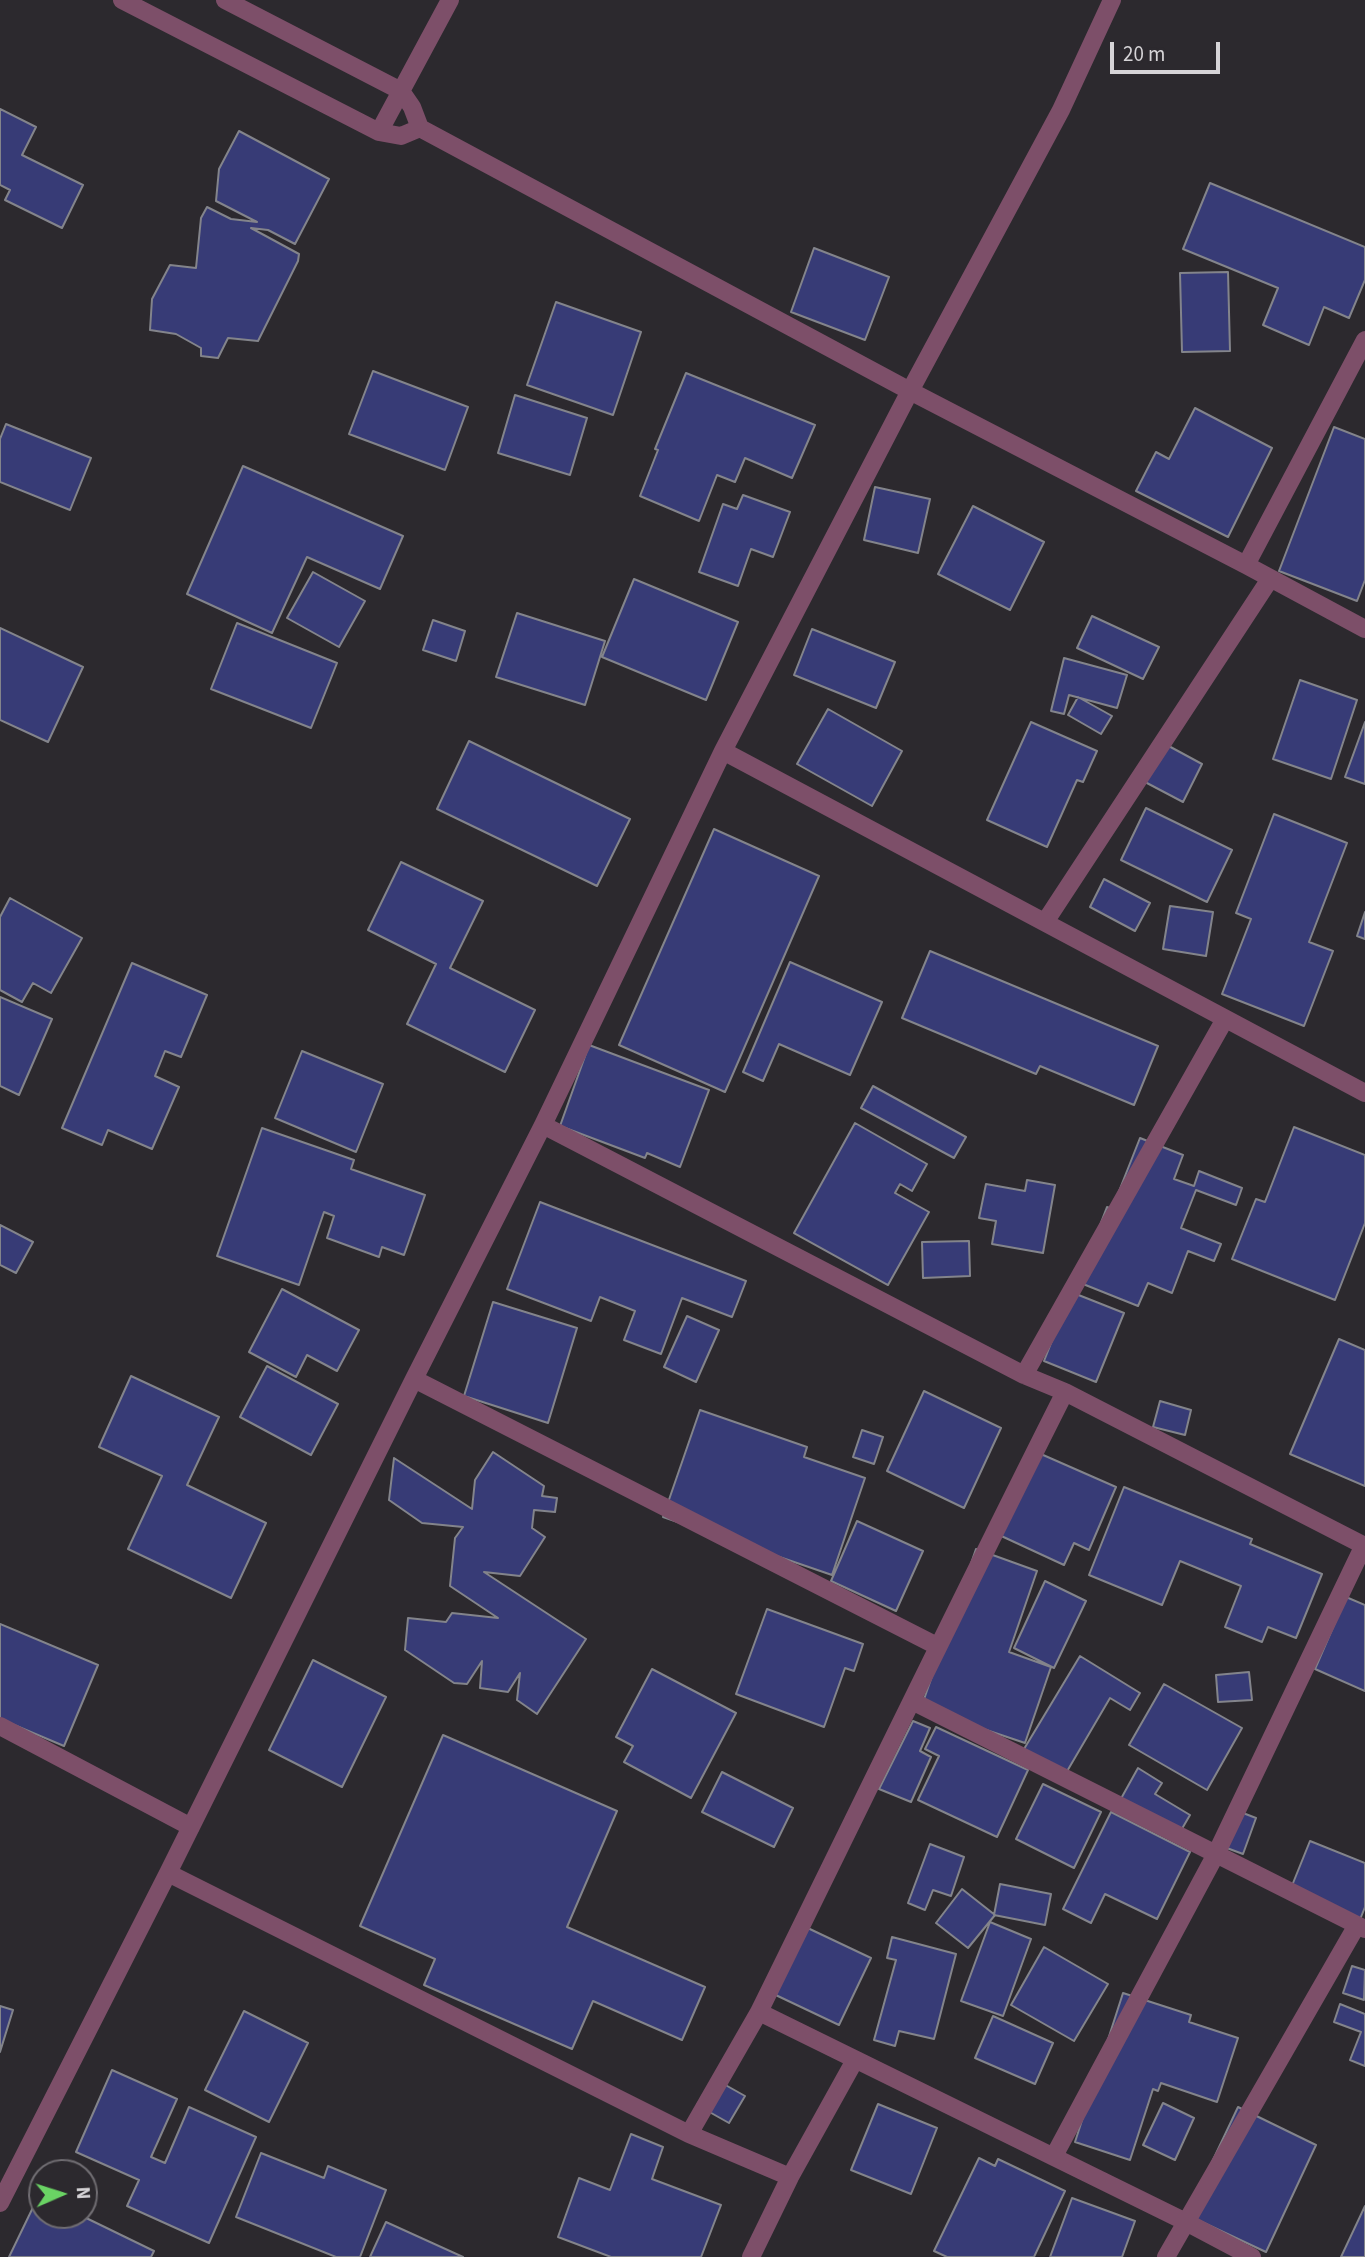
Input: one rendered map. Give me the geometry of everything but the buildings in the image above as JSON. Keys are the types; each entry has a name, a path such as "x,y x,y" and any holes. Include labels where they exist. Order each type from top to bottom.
{"street":[{"path":"122,0 379,132 401,136 420,128"},
{"path":"225,0 401,91 412,107 420,128 910,391 1365,629"},
{"path":"379,132 450,0"},
{"path":"0,2203 543,1125 723,751 1060,110 1112,0"},
{"path":"1246,565 1365,340"},
{"path":"1045,922 1270,579"},
{"path":"723,751 1365,1093"},
{"path":"1024,1375 1225,1019"},
{"path":"543,1125 1024,1375 1065,1392 1364,1545 1216,1854 1054,2156"},
{"path":"414,1380 937,1646"},
{"path":"689,2134 759,2012 937,1646 1065,1392"},
{"path":"912,1701 1361,1927 1166,2257"},
{"path":"0,1726 191,1827"},
{"path":"168,1873 689,2134 790,2178"},
{"path":"759,2012 1054,2156 1252,2257"},
{"path":"751,2257 790,2178 855,2060"}]}
